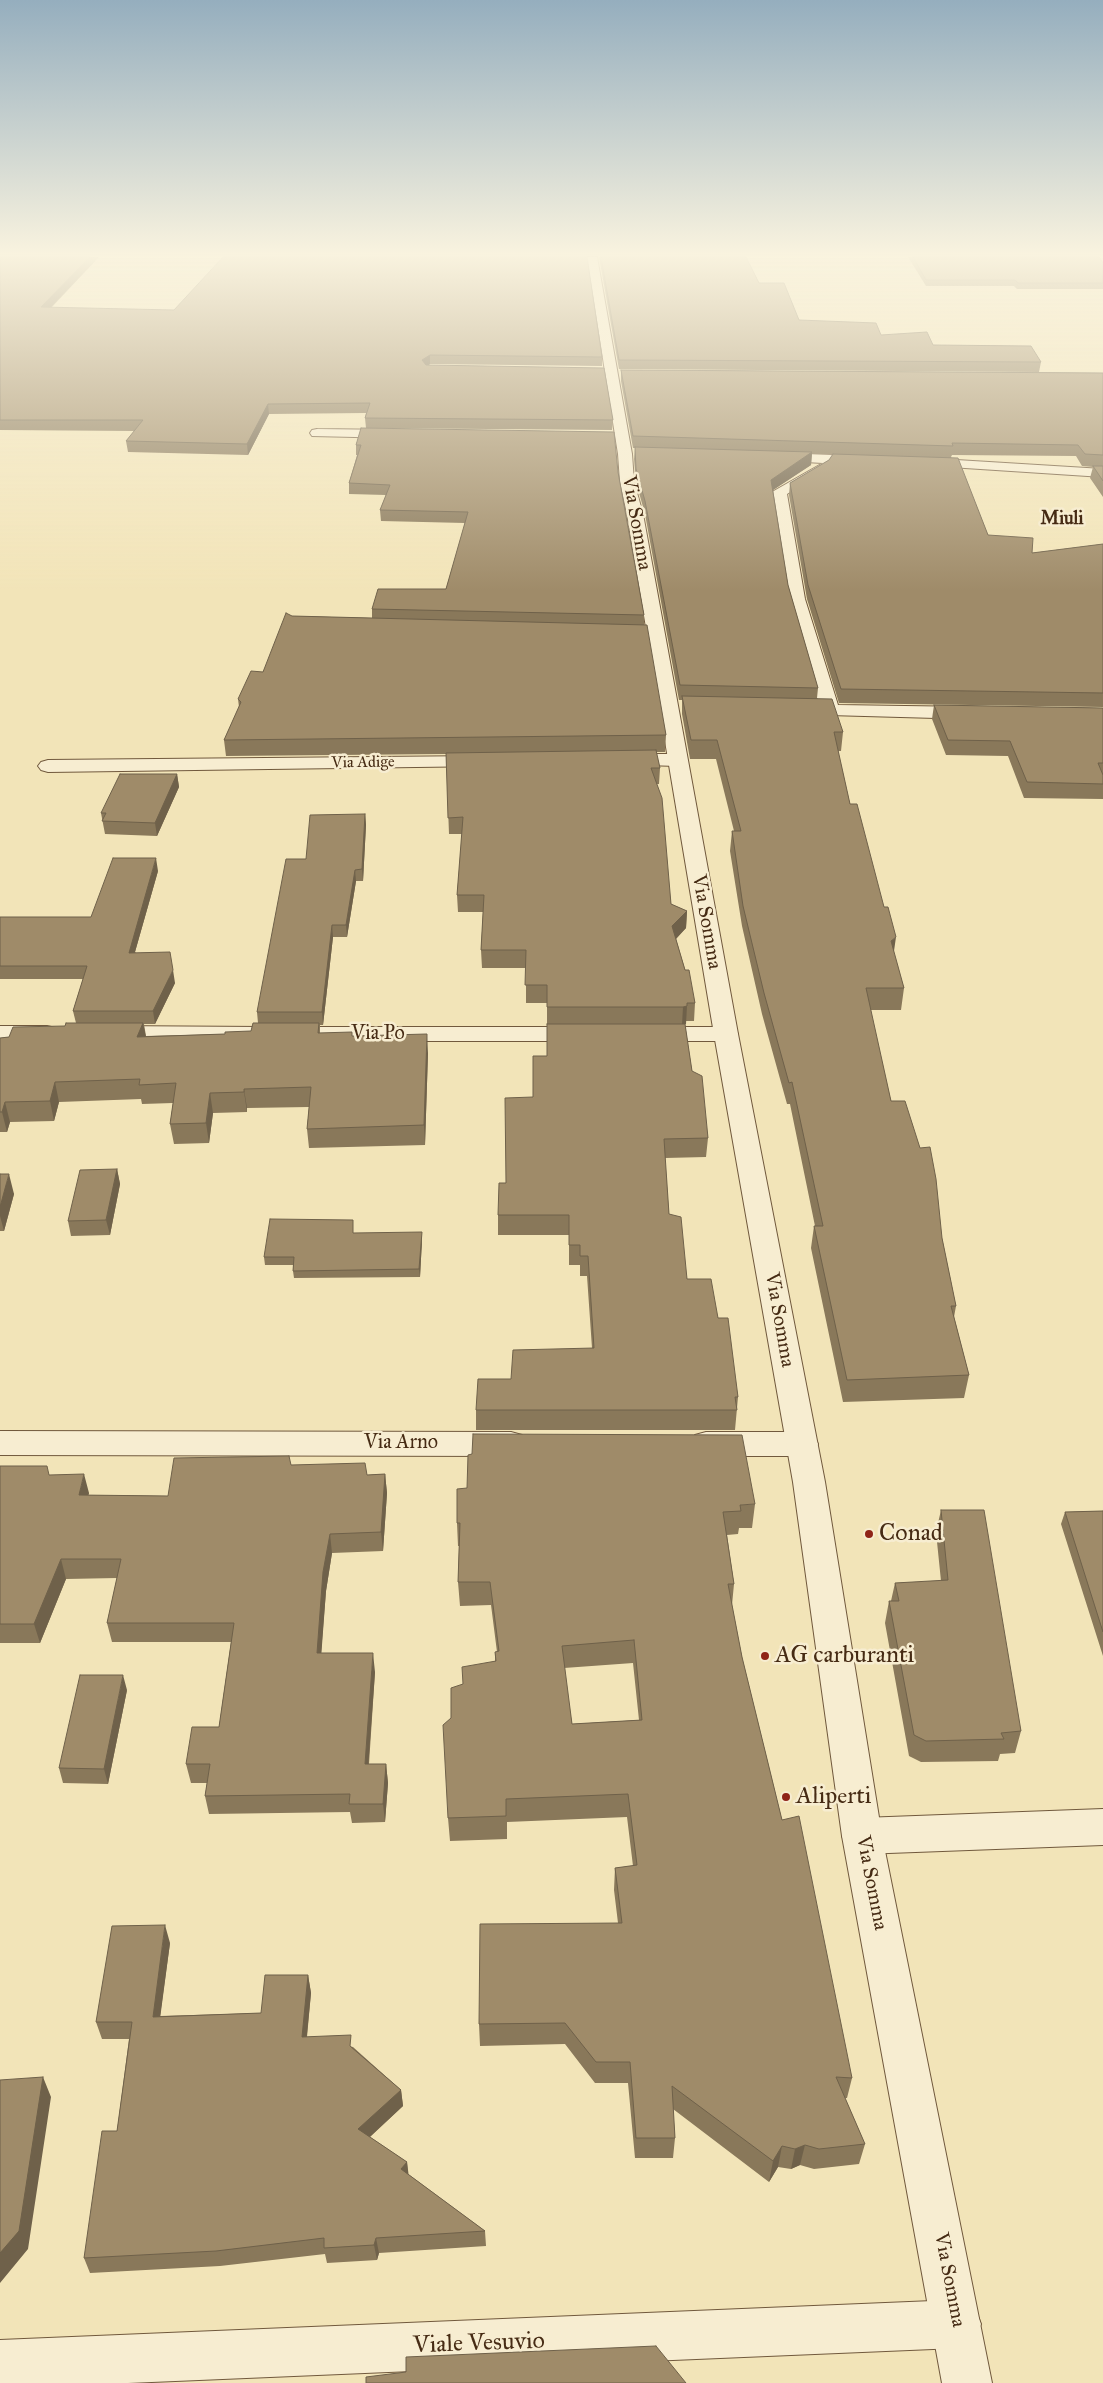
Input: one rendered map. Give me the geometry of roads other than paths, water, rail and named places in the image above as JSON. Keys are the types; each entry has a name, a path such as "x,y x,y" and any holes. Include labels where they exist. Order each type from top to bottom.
{"street":[{"name":"Via Somma","path":"609,368 626,445 627,482 635,514 646,634 678,708 677,760 802,1444 862,1836 968,2383"},
{"path":"317,433 415,434"},
{"path":"760,457 886,460"},
{"path":"827,459 822,468 779,492 797,598 830,710"},
{"path":"906,461 1103,473"},
{"path":"782,710 995,713"},
{"path":"599,761 677,760"},
{"name":"Via Adige","path":"48,766 501,762"},
{"name":"Via Po","path":"0,1033 726,1034"},
{"name":"Via Arno","path":"0,1443 535,1444"},
{"path":"674,1444 802,1444"},
{"path":"862,1836 1103,1827"},
{"name":"Viale Vesuvio","path":"28,2370 957,2324"}],"place":[{"name":"Conad","path":"869,1534"},
{"name":"AG carburanti","path":"765,1656"},
{"name":"Aliperti","path":"786,1797"}],"district":[{"name":"Miuli","path":"1062,520"}]}
